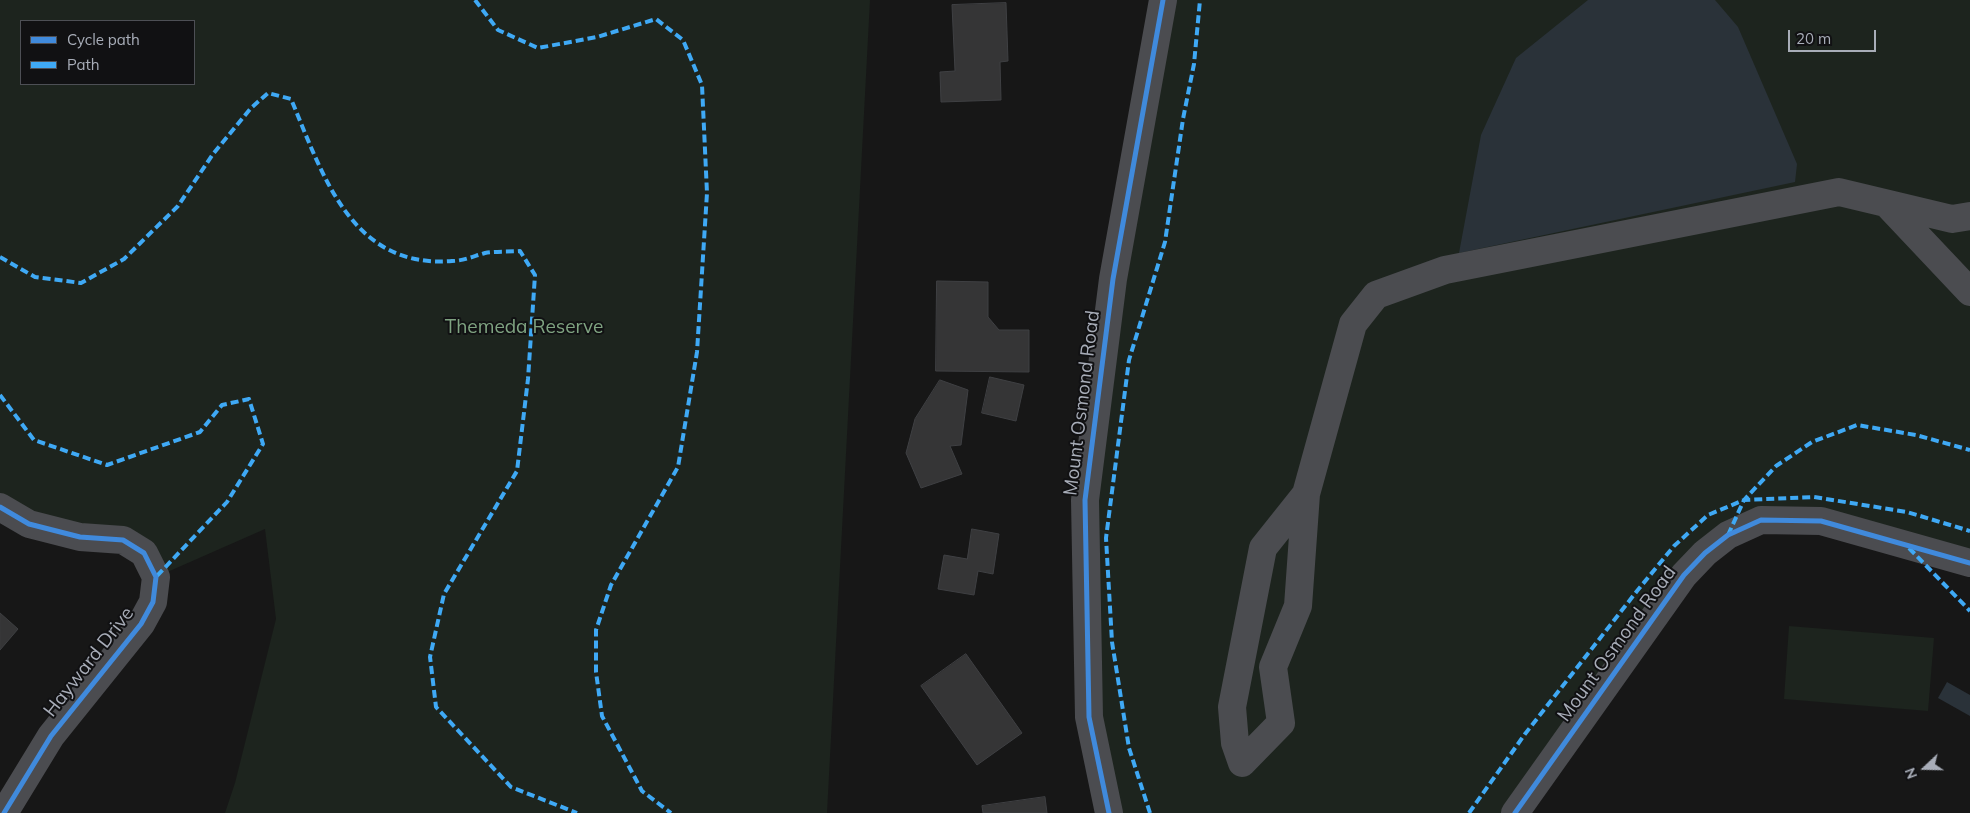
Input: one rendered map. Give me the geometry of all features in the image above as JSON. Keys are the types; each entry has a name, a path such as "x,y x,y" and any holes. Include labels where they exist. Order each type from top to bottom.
{"street":[{"name":"Mount Osmond Road","path":"1109,813 1089,717 1084,500 1113,279 1164,0"},
{"path":"1306,494 1263,548 1232,707 1235,743 1242,763 1282,723 1273,666 1298,606 1306,494 1353,324 1376,295 1445,270 1839,192 1952,219 1970,216"},
{"path":"1886,203 1970,292"},
{"name":"Hayward Drive","path":"0,507 7,513 37,526 80,537 123,540 144,554 156,577 153,602 141,624 51,736 4,813"},
{"name":"Mount Osmond Road","path":"1515,813 1684,575 1705,553 1728,535 1761,520 1821,522 1970,564"}],"green space":[{"name":"Themeda Reserve","path":"0,0 870,0 827,813 225,813 235,783 276,619 265,529 156,577 144,553 0,507"},
{"path":"1163,0 1970,0 1970,563 1821,521 1728,535 1515,813 1109,813 1085,500"},
{"path":"1789,626 1934,638 1928,711 1784,699"}],"shaded area":[{"path":"1588,0 1715,0 1738,27 1797,164 1795,182 1459,253 1481,135 1516,58"},
{"path":"1947,682 1970,695 1970,716 1938,698"}],"building":[{"path":"1006,3 1008,61 1000,62 1001,100 941,102 940,72 955,71 952,5"},
{"path":"937,281 988,282 988,317 999,330 1029,330 1029,372 936,371"},
{"path":"990,377 1024,385 1016,421 982,413"},
{"path":"940,380 968,390 961,445 950,446 962,474 921,488 906,453 915,419"},
{"path":"972,529 999,534 993,574 978,571 974,595 938,589 944,555 967,559"},
{"path":"0,613 18,629 0,650"},
{"path":"966,654 1022,733 977,765 921,686"},
{"path":"1045,797 1047,813 983,813 982,806"}],"marked path":[{"path":"475,0 498,30 538,48 597,37 656,19 683,40 702,85 707,193 697,352 678,467 611,585 596,630 596,672 602,716 642,791 671,813"},
{"path":"1150,813 1129,748 1112,642 1106,538 1129,360 1165,242 1183,119 1194,64 1200,0"},
{"path":"0,257 35,277 81,283 124,259 178,206 213,154 251,108 268,93 291,99 315,158 329,186 346,212 365,233 389,250 417,259 452,261 489,252 520,251 535,275 528,379 517,471 444,594 430,657 436,707 511,787 577,813"},
{"path":"0,395 34,440 107,465 200,432 222,405 249,399 263,444 227,502 156,577"},
{"path":"1728,535 1744,500 1776,466 1812,442 1857,425 1916,435 1970,450"},
{"path":"1469,813 1525,734 1637,591 1674,546 1708,515 1744,500 1814,497 1907,512 1970,531"},
{"path":"1909,548 1970,611"}],"cycle path":[{"path":"1109,813 1089,717 1085,500 1113,279 1163,0"},
{"path":"0,507 29,524 80,537 123,540 144,553 156,577 153,602 141,624 51,736 4,813"},
{"path":"1515,813 1684,575 1705,553 1728,535 1761,520 1821,521 1970,563"}]}
